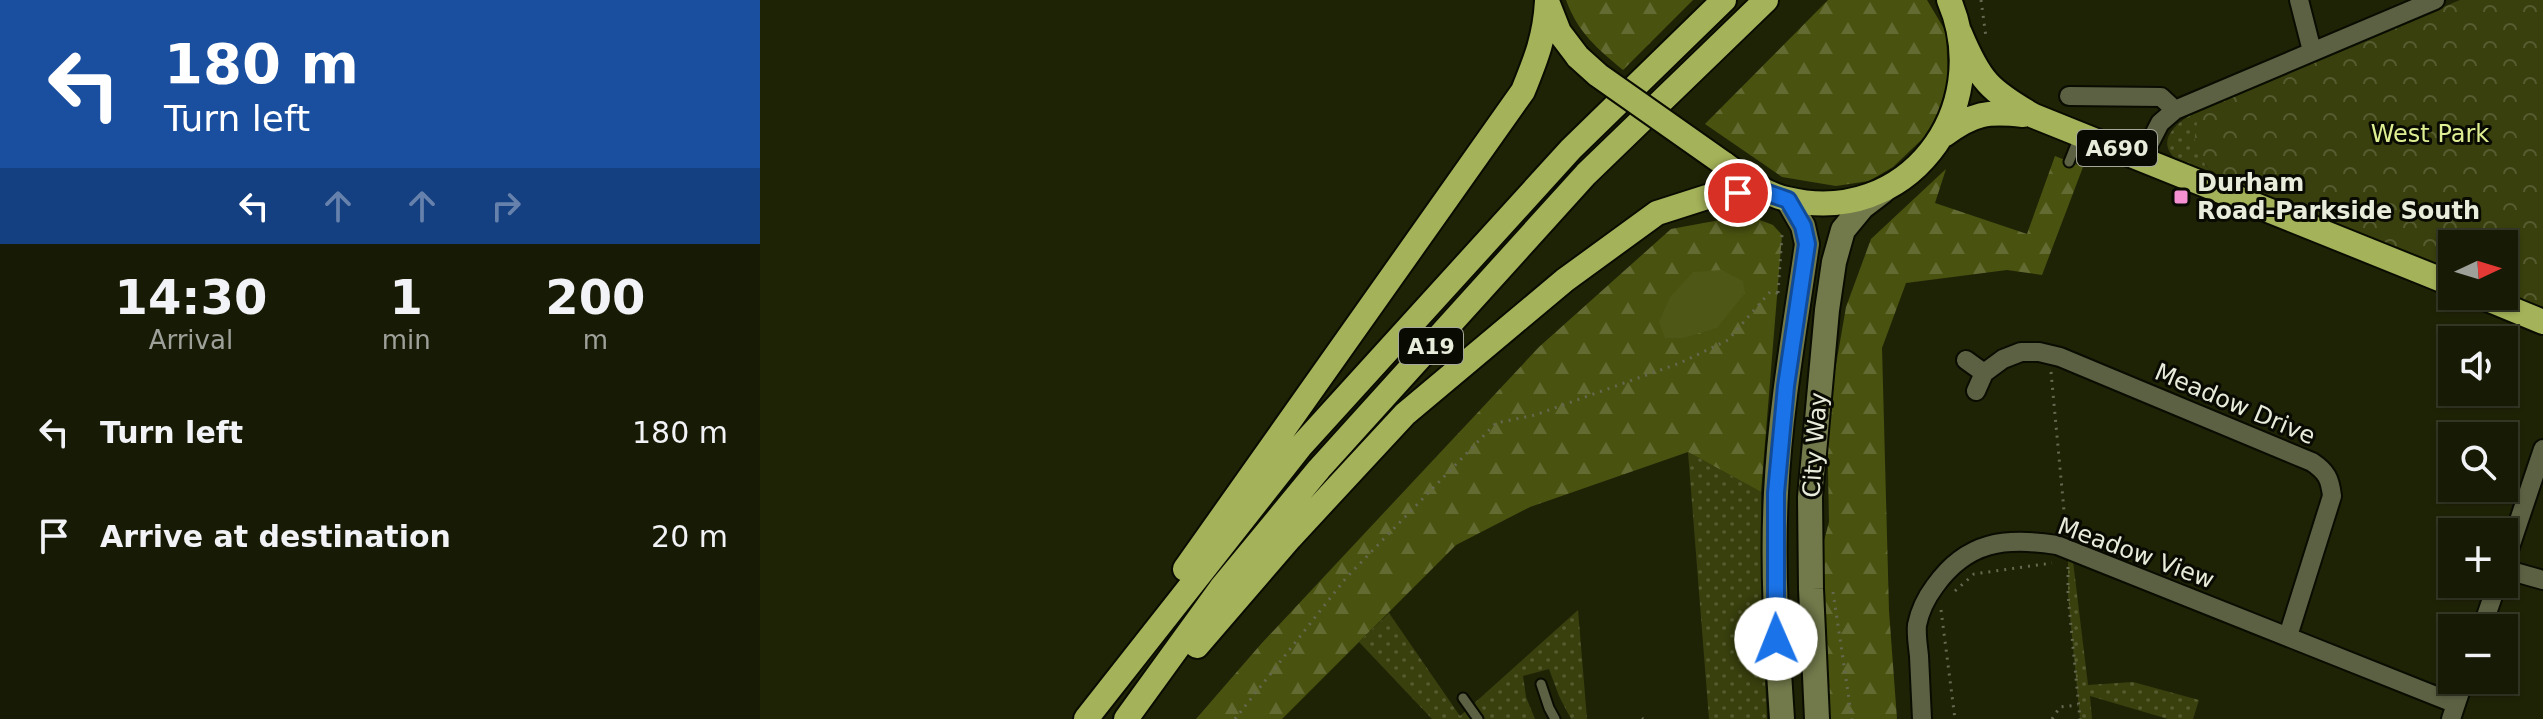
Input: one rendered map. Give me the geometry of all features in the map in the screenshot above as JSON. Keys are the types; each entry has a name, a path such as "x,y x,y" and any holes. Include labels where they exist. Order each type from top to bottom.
{"highway":[{"name":"A19","path":"1084,719 1300,447 1571,149 1724,0"},
{"name":"A19","path":"1126,719 1221,588 1319,469 1586,174 1766,0"},
{"name":"A690","path":"1949,0 1971,59 1983,78 1999,96 2034,116 2438,278"},
{"path":"1084,719 1268,449 1523,91 1540,50 1545,29 1546,1"},
{"path":"1546,1 1559,32 1578,57 1598,75 1723,163 1776,196"},
{"path":"1944,135 1961,81 1960,33"},
{"name":"A690","path":"1776,196 1819,203 1883,191 1920,164 1944,135 1963,121 1994,112 2034,116"},
{"path":"1134,719 1290,538 1405,414 1565,280 1657,213 1707,197 1776,196"},
{"path":"2514,310 2543,322"}],"main road":[{"name":"City Way","path":"1817,719 1810,497 1827,310 1834,262 1843,230 1862,207 1883,191"},
{"name":"City Way","path":"1776,196 1803,226 1807,244 1786,386 1776,493 1776,639 1782,719"}],"street":[{"path":"2299,0 2312,51"},
{"path":"2142,158 2160,123 2175,110 2435,0"},
{"path":"2069,96 2161,97 2175,110"},
{"name":"Meadow Drive","path":"1984,373 2003,359 2021,352 2060,357 2312,462 2326,471 2331,481 2332,496 2288,636"},
{"path":"1966,360 1984,373 1976,391"},
{"path":"2518,525 2543,449"},
{"name":"Meadow View","path":"1922,719 1917,627 1924,601 1942,576 1963,557 1985,546 2007,541 2057,545 2288,636 2453,712"},
{"path":"2518,572 2543,580"}],"lane":[{"path":"2069,162 2080,134"},
{"path":"1541,684 1555,719"},
{"path":"1463,698 1478,719"}],"path":[{"path":"1235,719 1346,578 1496,423 1535,415 1680,363 1728,340 1770,292 1778,293"},
{"path":"1952,593 1974,574 2052,563"},
{"path":"1832,584 1852,719"},
{"path":"1947,602 1941,610 1955,719"},
{"path":"2052,719 2060,707 2078,705"}],"green space":[{"path":"1566,0 1693,0 1623,70 1582,31"},
{"path":"1828,0 1927,0 1946,32 1948,82 1935,127 1893,167 1869,181 1836,186 1782,177 1705,124"},
{"name":"West Park","path":"2460,0 2543,0 2543,309 2518,299 2518,230 2438,230 2438,266 2218,177 2198,154 2196,146 2201,109"},
{"path":"2201,109 2205,165 2218,177 2181,163 2167,144 2172,130"},
{"path":"2055,156 2083,167 2042,275 2007,270 1906,283 1882,348 1889,611 1897,719 1817,719 1811,589 1829,522 1827,417 1846,307 1871,239 1946,169 1935,203 2027,234"},
{"path":"1747,215 1773,225 1782,235 1761,492 1688,452 1530,507 1456,545 1282,719 1196,719 1261,644 1539,347 1671,229"},
{"path":"1688,452 1761,492 1767,719 1709,719"},
{"path":"2068,561 2073,561 2088,685 2133,682 2199,700 2193,719 2168,719 2090,696 2092,719 2080,719 2068,595"},
{"path":"1578,610 1587,719 1571,719 1549,669 1523,676 1526,697 1535,719 1432,719 1359,642 1389,613 1460,716"}],"shaded area":[{"path":"1722,270 1743,281 1745,293 1717,328 1683,338 1665,338 1659,322 1670,297 1693,272"}],"place":[{"name":"Durham Road-Parkside South","path":"2181,197"}],"route":[{"path":"1738,193 1765,192 1788,200 1803,226 1807,244 1786,386 1776,493 1776,639"}]}
